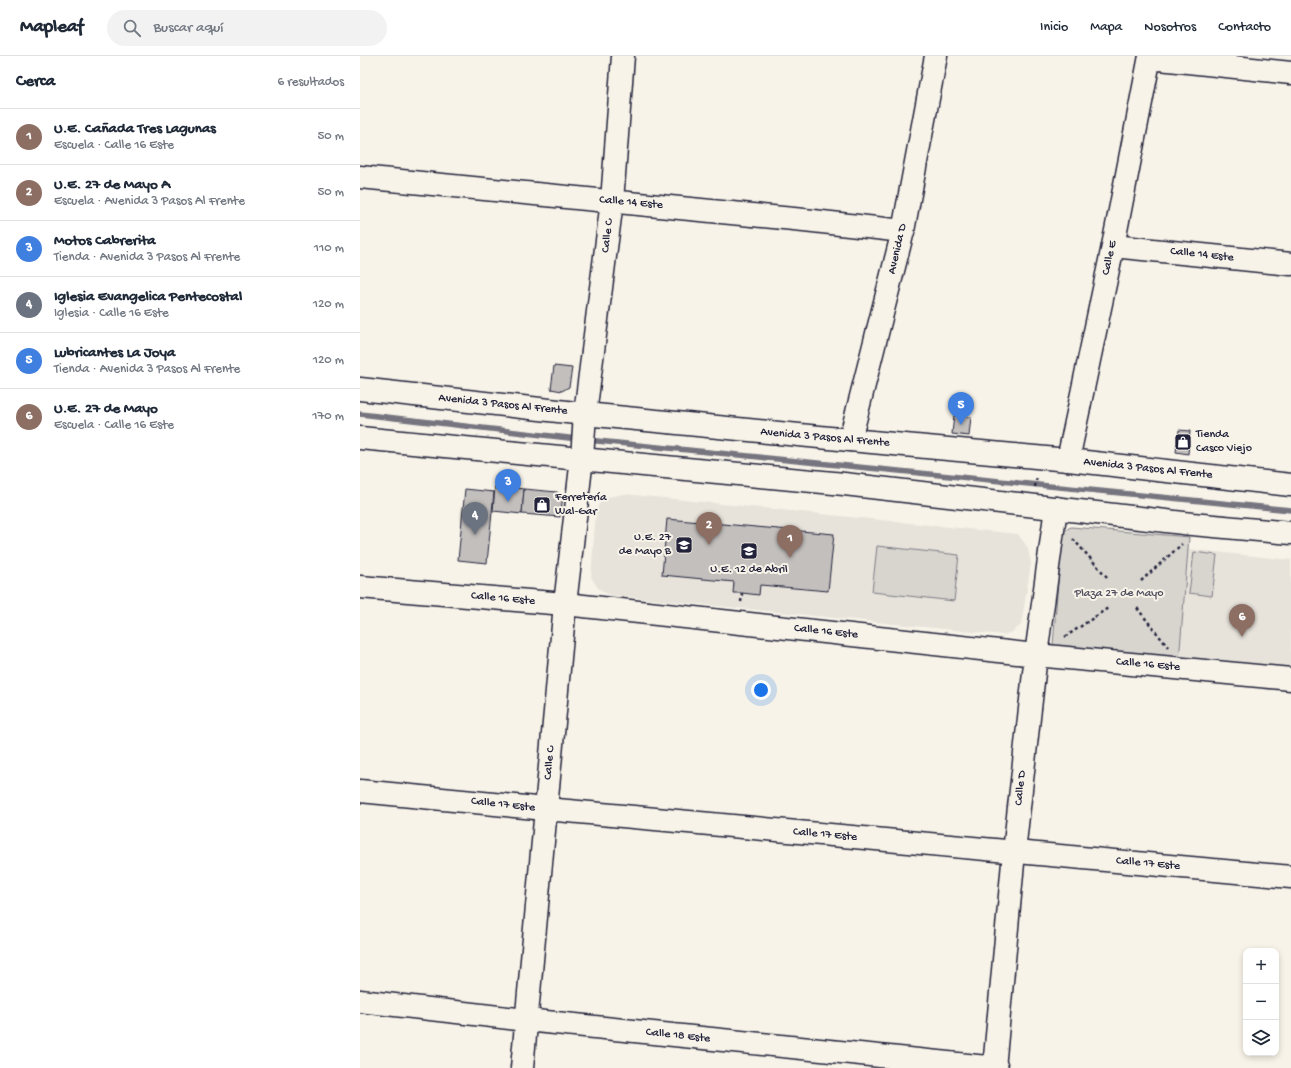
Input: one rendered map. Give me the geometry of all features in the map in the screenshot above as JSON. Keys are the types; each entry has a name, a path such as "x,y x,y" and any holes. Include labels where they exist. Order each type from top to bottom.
{"street":[{"name":"Calle C","path":"522,1068 565,604 585,421 612,202 623,56"},
{"name":"Avenida D","path":"850,440 902,231 936,56"},
{"path":"1150,57 1291,73"},
{"name":"Calle E","path":"1068,460 1113,246 1150,57"},
{"name":"Calle 14 Este","path":"360,177 804,220 902,231"},
{"name":"Calle 14 Este","path":"1113,246 1291,264"},
{"name":"Avenida 3 Pasos Al Frente","path":"360,389 585,421 850,440 1068,460 1291,485"},
{"path":"360,438 582,454 1192,524 1291,533"},
{"name":"Calle D","path":"995,1068 1014,852 1036,655 1056,508"},
{"name":"Calle 16 Este","path":"360,587 565,604 1036,655 1291,679"},
{"name":"Calle 17 Este","path":"360,790 546,809 1291,877"},
{"name":"Calle 18 Este","path":"360,1002 995,1068"}],"path":[{"path":"1035,491 1038,471"},
{"path":"1141,581 1189,537 1192,524"},
{"path":"1070,536 1107,577"},
{"path":"1036,655 1108,608"},
{"path":"1137,608 1179,661 1179,668"}],"shaded area":[{"path":"624,494 1018,534 1028,548 1031,564 1021,625 1012,632 1003,635 609,595 598,588 591,577 596,511 600,502 607,497"},
{"path":"1188,549 1291,560 1291,670 1179,661"}],"green space":[{"name":"Plaza 27 de Mayo","path":"1071,527 1189,537 1179,661 1060,651 1053,645 1062,532"},
{"path":"877,546 959,555 954,601 872,592"},
{"path":"1194,552 1217,555 1212,596 1189,593"}],"building":[{"path":"554,366 572,368 569,387 562,391 551,389"},
{"path":"954,415 971,417 969,436 952,434"},
{"name":"Tienda Casco Viejo","path":"1179,430 1190,431 1188,454 1176,452"},
{"path":"495,486 524,489 522,514 493,511"},
{"path":"465,489 494,492 487,563 458,560"},
{"name":"Ferretería Wal-Gar","path":"524,489 557,492 563,497 560,517 522,514"},
{"path":"667,519 834,534 828,591 760,585 759,595 733,593 734,582 662,575"}],"waterway":[{"path":"360,414 578,439"},
{"path":"587,440 1291,510"}],"place":[{"name":"Lubricantes La Joya","path":"961,425"},
{"name":"Tienda Casco Viejo","path":"1183,442"},
{"name":"Motos Cabrerita","path":"508,502"},
{"name":"Ferretería Wal-Gar","path":"542,505"},
{"name":"Iglesia Evangelica Pentecostal","path":"475,535"},
{"name":"U.E. 27 de Mayo B","path":"684,545"},
{"name":"U.E. 27 de Mayo A","path":"709,545"},
{"name":"U.E. 12 de Abril","path":"749,551"},
{"name":"U.E. Cañada Tres Lagunas","path":"790,558"},
{"name":"U.E. 27 de Mayo","path":"1242,637"}]}
